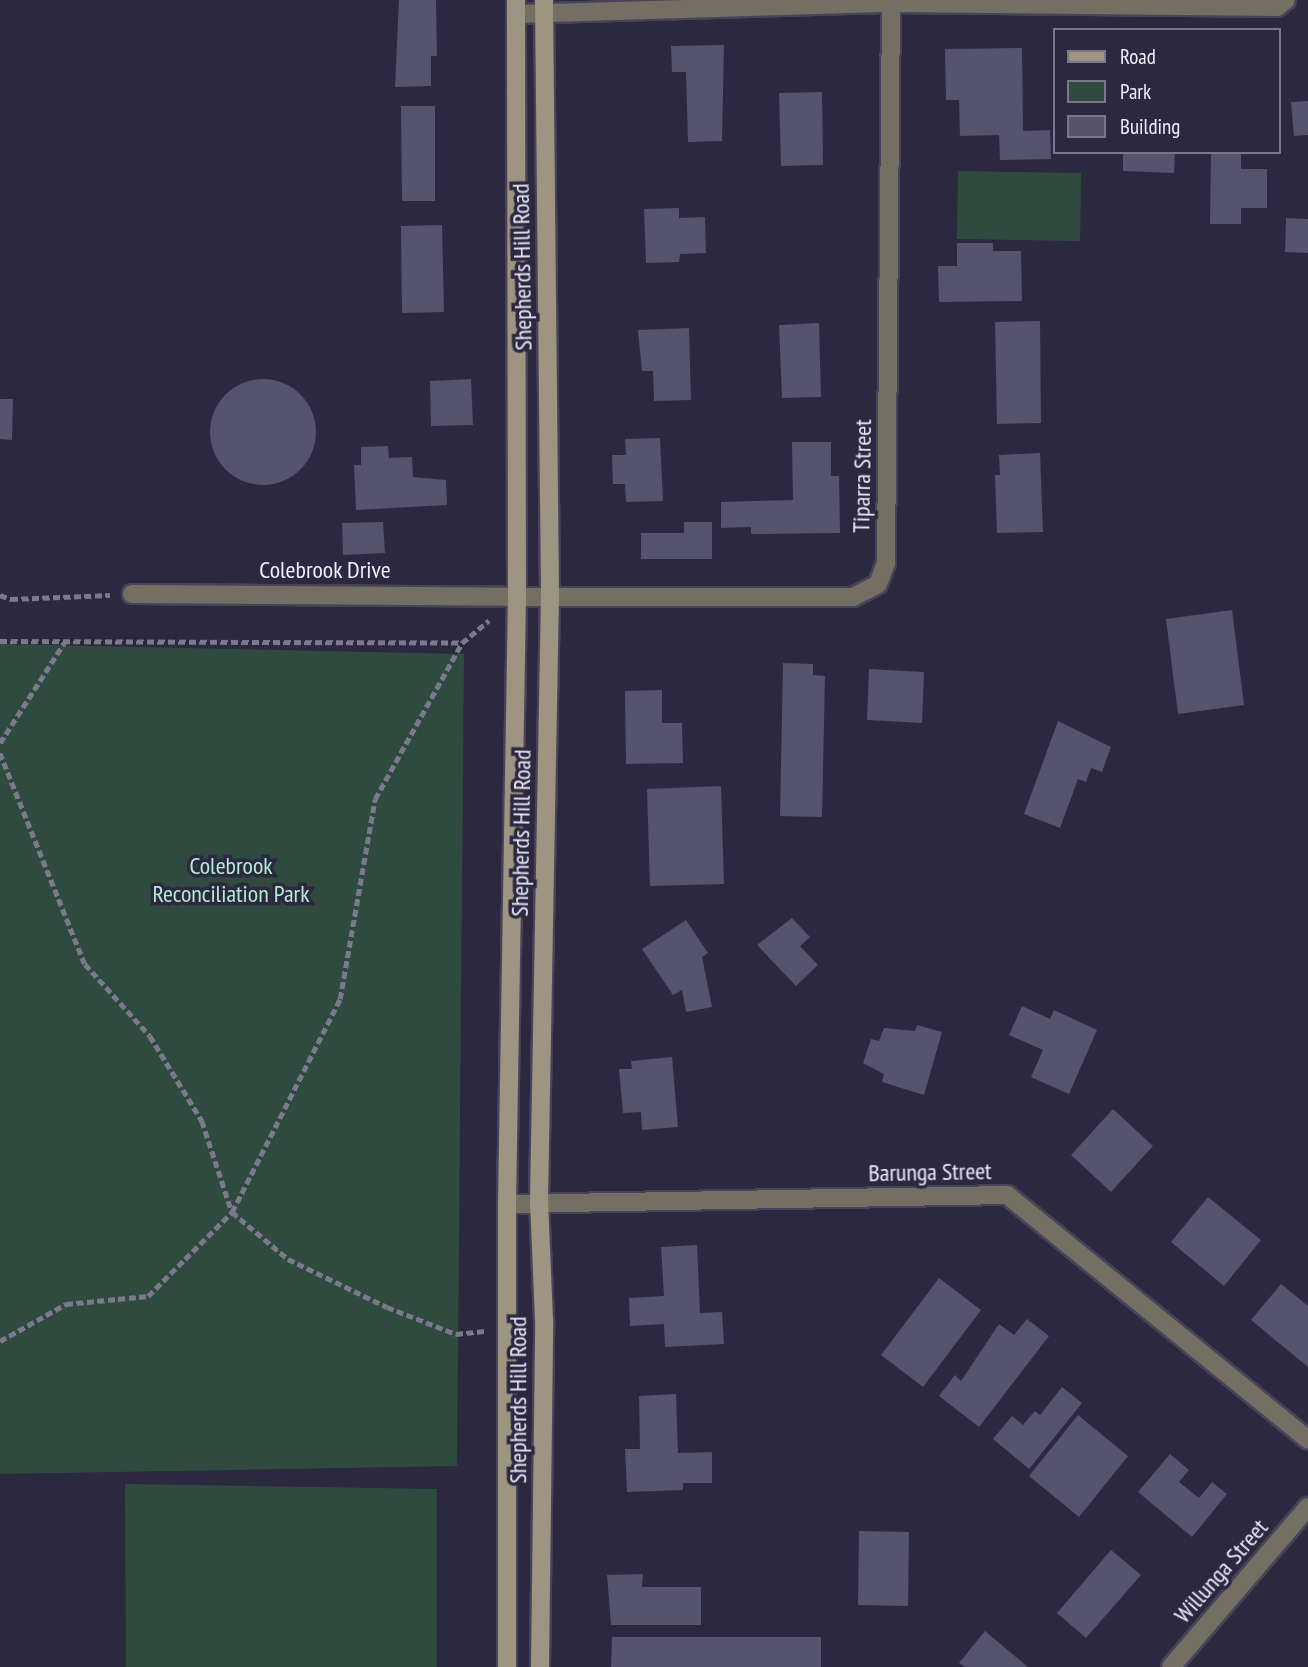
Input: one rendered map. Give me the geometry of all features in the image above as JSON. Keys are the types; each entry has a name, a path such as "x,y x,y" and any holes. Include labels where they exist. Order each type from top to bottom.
{"main road":[{"name":"Shepherds Hill Road","path":"507,1667 508,1203 517,597 516,7"},
{"name":"Shepherds Hill Road","path":"540,1667 544,1320 539,1200 550,594 544,7"}],"street":[{"path":"516,7 891,3 1278,7 1286,0"},
{"name":"Tiparra Street","path":"517,597 550,594 853,597 878,584 886,563 891,3"},
{"name":"Colebrook Drive","path":"132,594 517,597"},
{"name":"Barunga Street","path":"508,1203 539,1200 1007,1195 1308,1440"},
{"name":"Willunga Street","path":"1171,1667 1308,1507"}],"path":[{"path":"0,595 11,599 132,594"},
{"path":"0,1341 66,1304 148,1296 232,1212 340,999 375,799 461,643 517,597"},
{"path":"0,641 461,643"},
{"path":"0,743 64,643"},
{"path":"0,753 85,964 150,1036 202,1121 232,1212 288,1259 387,1307 456,1334 509,1327"}],"green space":[{"path":"958,171 1081,173 1080,241 957,239"},
{"name":"Colebrook Reconciliation Park","path":"0,644 464,654 457,1466 0,1474"},
{"path":"125,1484 437,1489 437,1667 126,1667"}],"building":[{"path":"399,0 436,0 437,56 431,56 431,86 395,87"},
{"path":"724,45 722,141 688,142 686,72 672,72 671,46"},
{"path":"1022,48 1023,131 1050,130 1051,159 1000,160 999,135 960,136 959,100 946,100 945,49"},
{"path":"822,92 823,165 781,166 779,93"},
{"path":"1308,101 1308,135 1294,136 1291,102"},
{"path":"401,106 435,106 435,201 402,201"},
{"path":"1123,154 1175,154 1174,173 1123,171"},
{"path":"1211,154 1241,154 1241,169 1267,169 1267,208 1241,208 1241,224 1210,224"},
{"path":"679,208 679,218 705,217 706,253 680,254 679,262 646,263 644,209"},
{"path":"1286,218 1308,219 1308,253 1285,252"},
{"path":"442,225 444,312 402,313 401,226"},
{"path":"957,243 993,243 993,251 1021,251 1022,301 939,302 938,266 957,266"},
{"path":"1040,321 1041,423 997,424 995,322"},
{"path":"819,323 821,397 782,398 779,325"},
{"path":"689,328 691,400 654,401 653,371 642,371 638,330"},
{"path":"263,379 283,383 300,395 312,412 316,432 312,452 300,469 283,481 263,485 243,481 226,469 214,452 210,432 214,412 226,395 243,383"},
{"path":"471,379 473,425 431,426 430,381"},
{"path":"0,399 13,399 12,440 0,439"},
{"path":"660,438 663,501 626,502 625,484 613,484 612,455 626,455 625,439"},
{"path":"792,442 831,442 831,476 839,476 840,533 751,534 751,527 721,528 721,502 793,500"},
{"path":"388,446 389,458 412,457 413,477 446,480 447,505 356,510 354,465 361,465 361,447"},
{"path":"1040,453 1043,532 997,533 995,475 1000,475 999,455"},
{"path":"383,522 385,553 343,555 342,523"},
{"path":"684,522 712,522 712,559 641,559 641,533 684,533"},
{"path":"1232,610 1244,705 1178,714 1166,619"},
{"path":"783,663 813,664 813,675 825,676 822,817 780,816"},
{"path":"869,669 924,672 922,723 867,720"},
{"path":"662,690 662,723 682,723 683,763 626,764 625,691"},
{"path":"1058,721 1111,747 1102,772 1091,768 1086,782 1078,779 1060,828 1024,814"},
{"path":"721,786 724,884 650,886 647,789"},
{"path":"792,918 810,937 800,946 818,965 796,986 757,945"},
{"path":"686,920 708,953 702,957 712,1007 686,1012 682,990 673,995 642,949"},
{"path":"1022,1006 1050,1019 1054,1010 1097,1030 1069,1094 1031,1077 1043,1050 1009,1035"},
{"path":"917,1025 942,1032 924,1095 882,1082 884,1074 863,1063 871,1039 879,1041 884,1028 915,1031"},
{"path":"672,1057 678,1127 642,1130 641,1112 623,1113 619,1069 632,1069 631,1061"},
{"path":"1113,1109 1153,1146 1111,1192 1071,1155"},
{"path":"1208,1197 1261,1240 1224,1286 1171,1242"},
{"path":"697,1245 700,1313 722,1312 724,1344 665,1347 664,1324 630,1326 629,1298 664,1296 661,1247"},
{"path":"939,1278 981,1310 923,1387 881,1355"},
{"path":"1281,1284 1308,1306 1308,1367 1251,1320"},
{"path":"1027,1319 1049,1336 979,1427 939,1396 955,1375 961,1381 999,1324 1014,1335"},
{"path":"1062,1387 1082,1403 1029,1469 993,1439 1012,1416 1023,1425 1035,1411 1040,1415"},
{"path":"676,1394 678,1453 712,1452 712,1483 683,1483 683,1490 627,1492 625,1449 640,1449 639,1396"},
{"path":"1078,1415 1128,1456 1079,1517 1029,1476"},
{"path":"1170,1454 1189,1470 1179,1482 1199,1498 1212,1482 1227,1494 1192,1537 1138,1492"},
{"path":"859,1531 909,1532 908,1606 858,1605"},
{"path":"1111,1550 1141,1575 1086,1638 1057,1613"},
{"path":"643,1574 642,1587 701,1587 701,1625 611,1625 607,1575"},
{"path":"985,1631 1028,1667 965,1667 959,1663"},
{"path":"612,1637 821,1637 821,1667 611,1667"}]}
